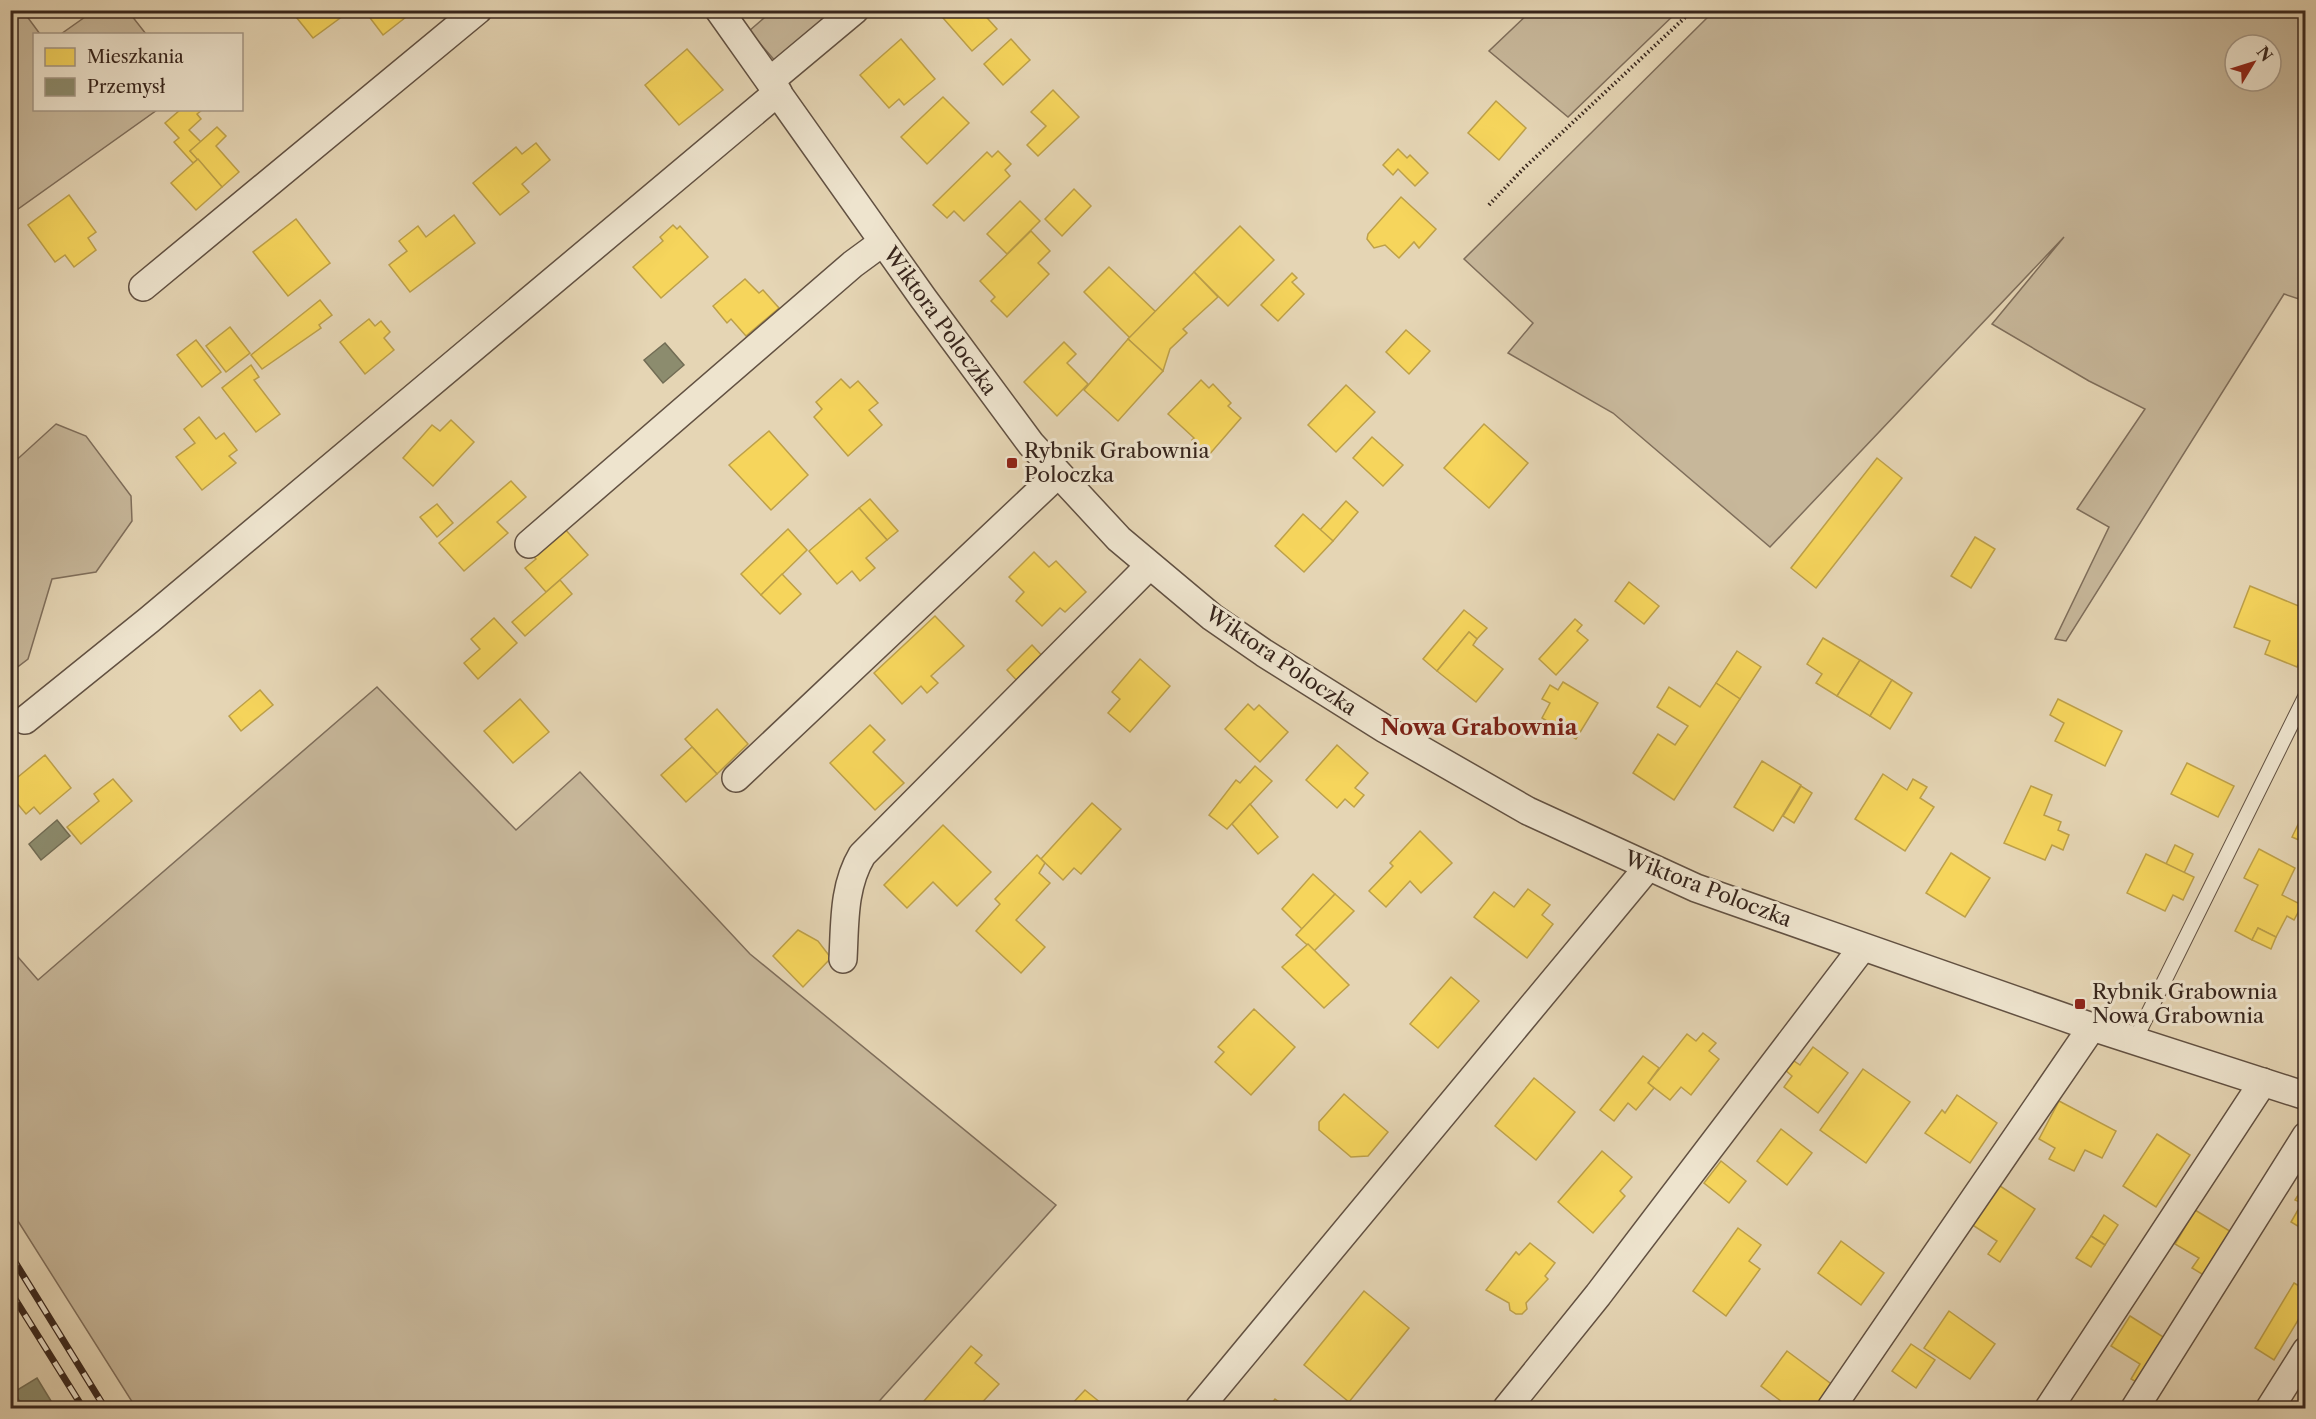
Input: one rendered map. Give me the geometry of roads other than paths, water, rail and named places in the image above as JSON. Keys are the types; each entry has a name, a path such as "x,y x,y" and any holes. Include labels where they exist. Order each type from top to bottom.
{"street":[{"path":"143,288 478,10"},
{"name":"Wiktora Poloczka","path":"720,10 1006,414 1088,508 1149,566 1212,617 1385,729 1528,811 1648,867 1696,888 1862,948 2092,1027 2306,1096"},
{"path":"25,720 149,620 774,87 855,10"},
{"path":"529,544 853,264 883,242"},
{"path":"736,778 1057,475"},
{"path":"843,959 848,888 852,872 862,855 1149,566"},
{"path":"1199,1408 1648,867"},
{"path":"1507,1408 1598,1295 1862,948"},
{"path":"1831,1408 2092,1027"},
{"path":"2049,1408 2263,1082"},
{"path":"2135,1408 2306,1136"},
{"path":"2270,1408 2306,1351"}],"lane":[{"path":"2135,1040 2306,695"}],"railway":[{"path":"10,1254 105,1408"},
{"path":"10,1291 83,1408"}],"place":[{"name":"Rybnik Grabownia Poloczka","path":"1012,463"},
{"name":"Rybnik Grabownia Nowa Grabownia","path":"2080,1004"}],"district":[{"name":"Nowa Grabownia","path":"1479,727"}]}
